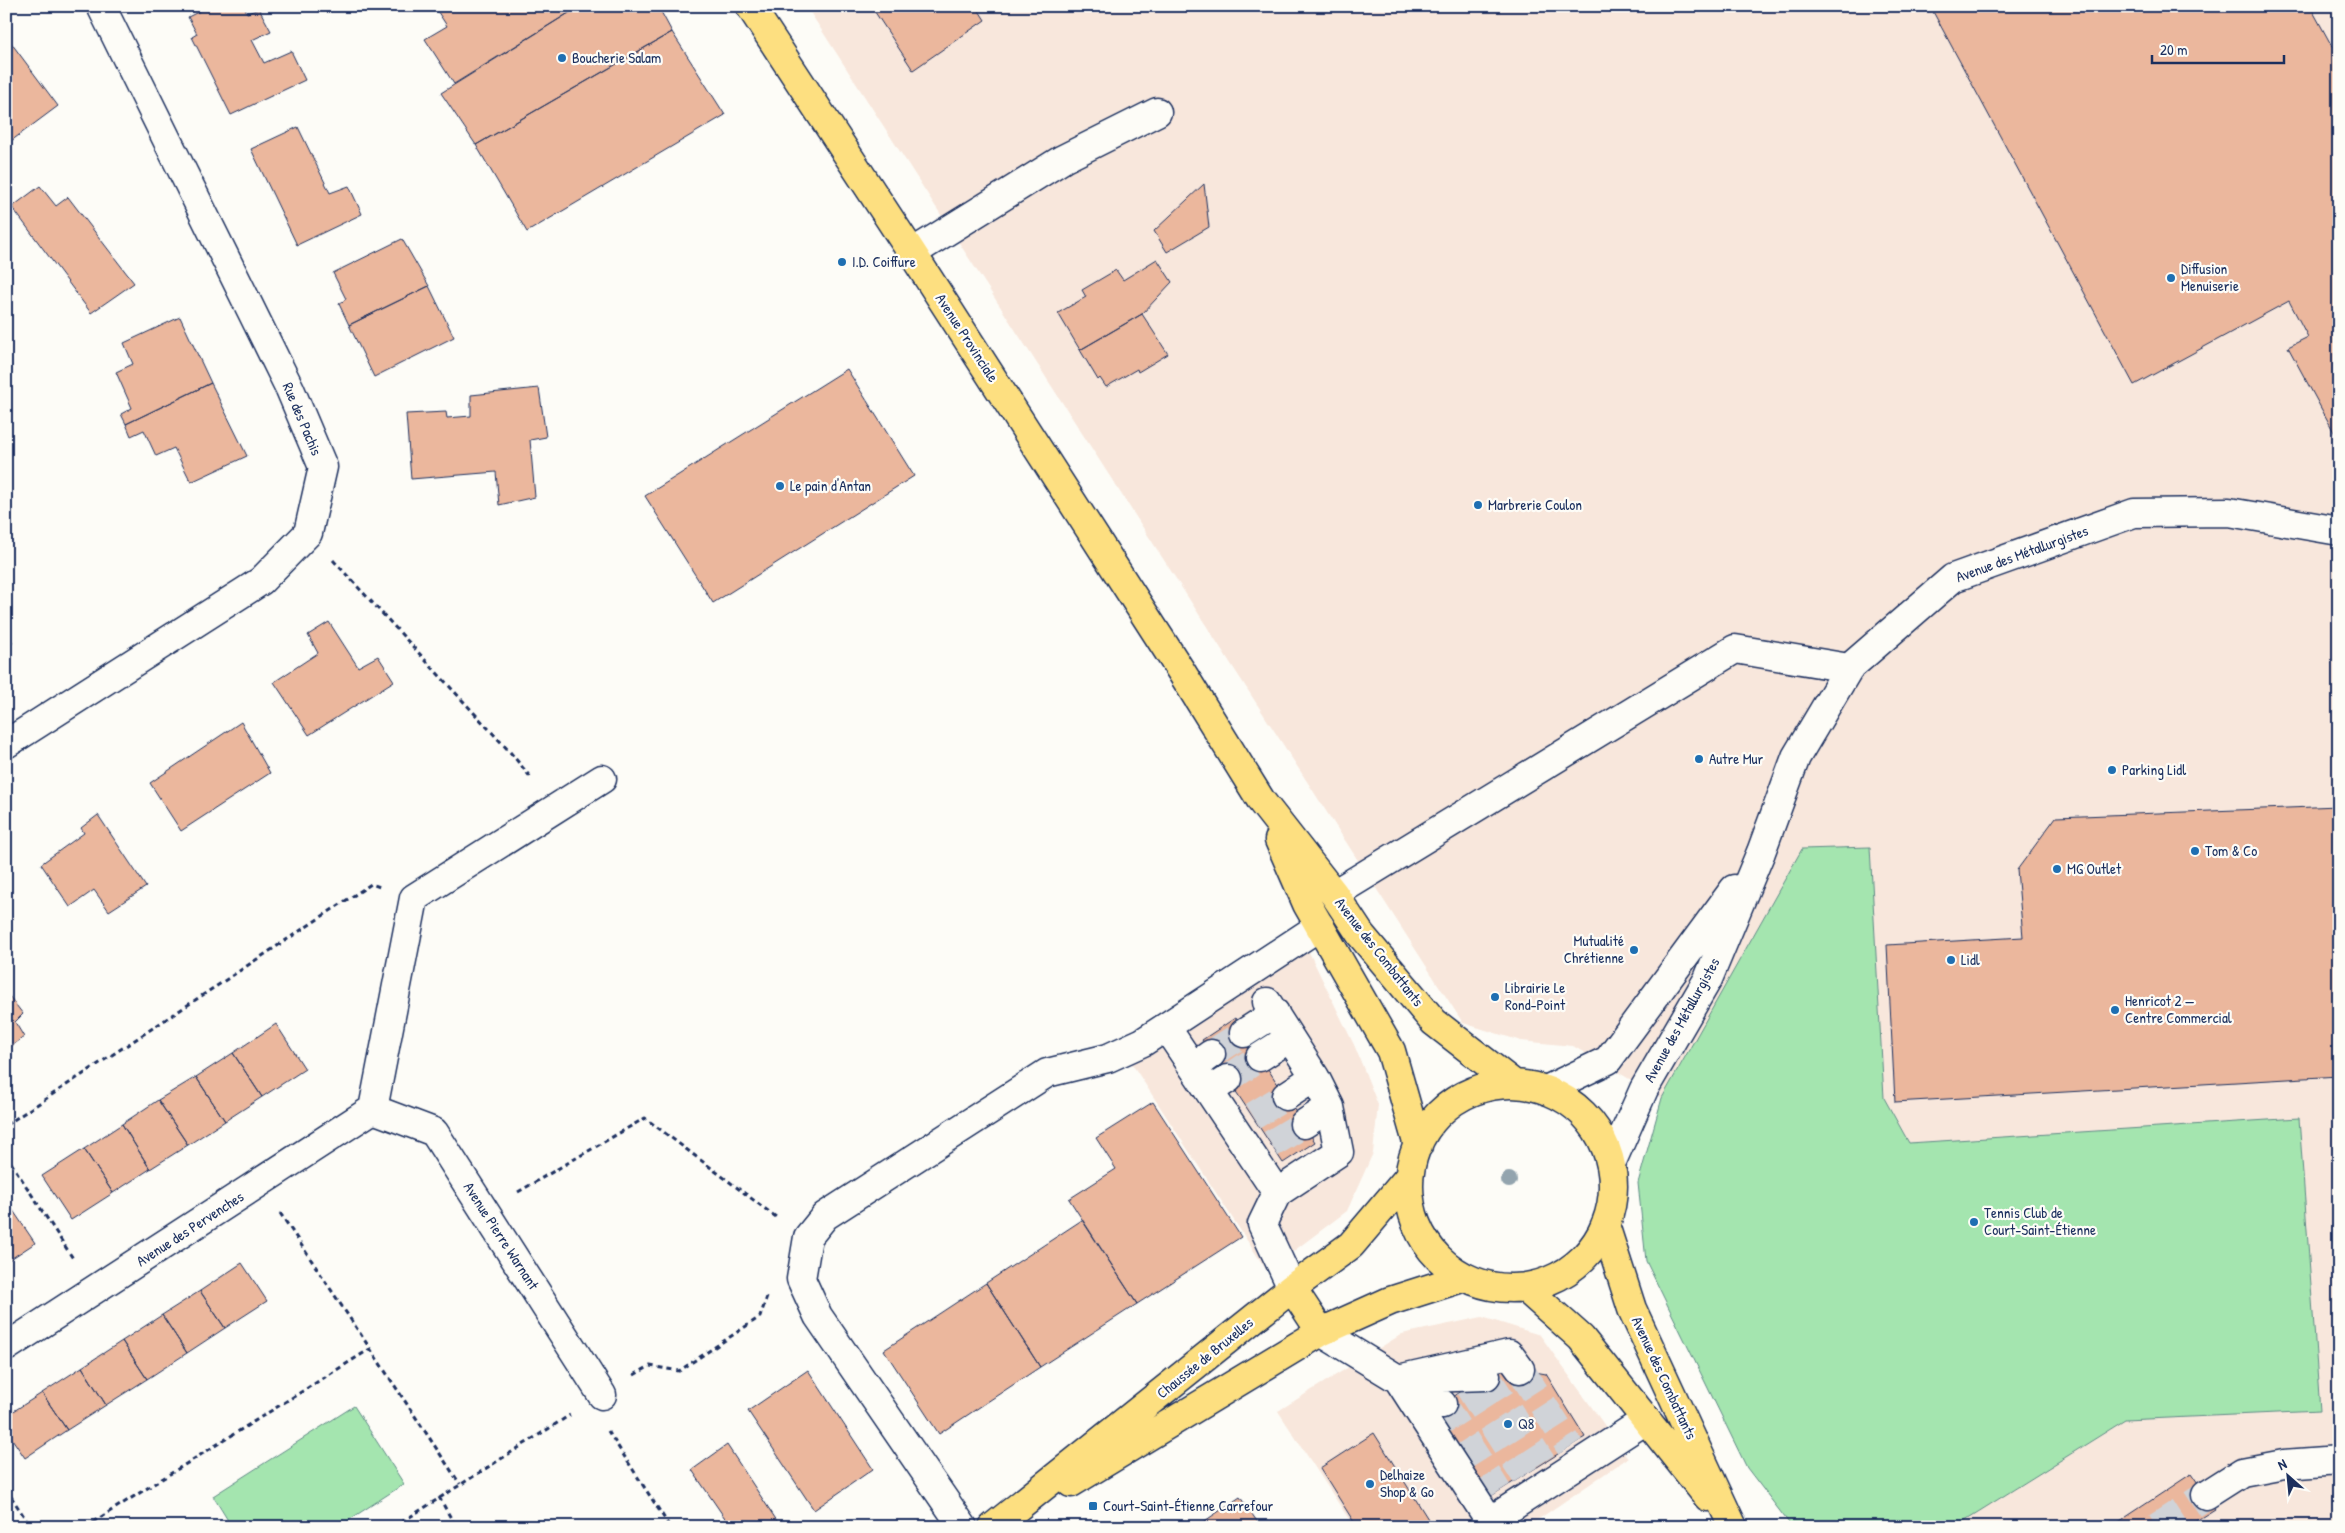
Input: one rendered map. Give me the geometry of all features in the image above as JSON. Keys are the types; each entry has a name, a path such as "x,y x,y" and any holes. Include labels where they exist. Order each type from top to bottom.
{"main road":[{"name":"Avenue Provinciale","path":"750,6 912,252 1181,671"},
{"name":"Avenue des Combattants","path":"1181,671 1262,802 1334,894 1361,934 1434,1022 1514,1084"},
{"name":"Avenue des Combattants","path":"1262,802 1307,904 1391,1051 1418,1146"},
{"path":"1514,1084 1546,1090 1577,1106 1596,1127 1613,1159 1616,1193 1605,1225 1583,1261 1559,1278 1525,1288 1489,1287 1462,1278 1439,1261 1413,1224 1408,1179 1418,1146 1431,1121 1456,1099 1485,1087 1514,1084"},
{"name":"Chaussée de Bruxelles","path":"993,1527 1292,1288 1351,1245 1408,1179"},
{"name":"Avenue des Combattants","path":"1605,1225 1632,1309 1732,1527"},
{"name":"Chaussée de Bruxelles","path":"999,1527 1321,1332 1390,1301 1462,1278"},
{"path":"1292,1288 1321,1332"},
{"name":"Avenue des Combattants","path":"1525,1288 1581,1338 1732,1527"}],"street":[{"name":"Rue des Pachis","path":"100,6 290,389 323,467 308,533"},
{"path":"912,252 1063,159 1157,112"},
{"name":"Avenue des Métallurgistes","path":"1613,1159 1644,1089 1708,979 1761,852 1796,758 1849,668 1953,578 2134,513 2229,512 2332,528 2339,531"},
{"path":"6,744 261,581 308,533"},
{"path":"1334,894 1735,649 1849,668"},
{"path":"373,1110 414,898 602,779"},
{"name":"Avenue des Métallurgistes","path":"1546,1090 1608,1060 1761,852"},
{"path":"964,1527 818,1316 801,1278 808,1237 825,1216 1047,1072 1108,1058 1143,1042 1320,926"},
{"path":"1244,1033 1271,1007 1315,1076 1330,1107 1339,1152 1277,1193 1262,1224 1292,1288"},
{"path":"1166,1027 1202,1060 1262,1150 1277,1193"},
{"path":"1260,1057 1290,1038"},
{"path":"1286,1096 1315,1076"},
{"path":"1304,1124 1330,1107"},
{"name":"Avenue des Pervenches","path":"6,1347 373,1110"},
{"name":"Avenue Pierre Warnant","path":"373,1110 434,1132 485,1212 596,1399"},
{"path":"1321,1332 1442,1404"},
{"path":"1398,1379 1509,1354 1520,1369"},
{"path":"1398,1379 1490,1521 1545,1474 1646,1420"},
{"path":"1398,1379 1477,1381"},
{"path":"2206,1495 2242,1472 2284,1464 2339,1460"}],"path":[{"path":"308,533 510,752 555,809"},
{"path":"6,1125 371,884 414,898"},
{"path":"485,1212 645,1118 783,1222"},
{"path":"6,1155 94,1291"},
{"path":"261,1183 460,1484"},
{"path":"394,1527 438,1497 650,1366 679,1371 760,1317 770,1289"},
{"path":"85,1527 370,1349"},
{"path":"596,1399 670,1527"},
{"path":"6,1489 31,1527"},
{"path":"438,1497 456,1527"}],"shaded area":[{"path":"806,6 2339,6 2339,1527 1954,1527 2125,1420 2320,1411 2299,1119 1909,1143 1884,1098 1870,847 1802,849 1662,1098 1573,1046 1521,1041 1463,1023"},
{"path":"1308,950 1355,1047 1378,1105 1373,1153 1347,1211 1267,1271 1132,1064"},
{"path":"1482,1317 1540,1335 1628,1458 1527,1527 1354,1527 1278,1411 1402,1334"}],"green space":[{"name":"Tennis Club de Court-Saint-Étienne","path":"1870,847 1884,1098 1909,1143 2299,1118 2320,1411 2125,1420 1954,1527 1792,1527 1747,1468 1646,1261 1638,1183 1662,1098 1802,849"},
{"path":"354,1406 404,1484 338,1527 232,1527 213,1496"}],"building":[{"path":"210,6 244,6 247,13 259,9 271,31 252,40 264,63 291,51 305,80 231,115 192,37 197,34 188,17"},
{"path":"434,6 580,6 454,84 425,39 447,26"},
{"name":"Boucherie Salam","path":"580,6 658,6 672,32 476,145 441,93"},
{"path":"871,6 976,6 985,20 913,70"},
{"path":"1930,6 2310,6 2339,59 2339,432 2335,434 2288,347 2308,337 2289,301 2134,385"},
{"path":"672,32 725,115 527,232 476,145"},
{"path":"6,36 58,106 7,144 6,144"},
{"path":"298,127 330,193 349,186 362,214 297,245 251,149"},
{"path":"1204,184 1209,227 1167,252 1154,231"},
{"path":"40,186 56,206 68,197 134,283 91,313 12,207"},
{"path":"402,239 429,286 349,325 339,304 346,299 333,273"},
{"path":"1157,259 1172,282 1142,314 1080,350 1058,313 1086,297 1082,290 1116,270 1123,280"},
{"path":"429,286 454,337 374,377 349,325"},
{"path":"1142,314 1168,354 1138,372 1137,369 1106,387 1100,378 1098,380 1080,350"},
{"path":"180,317 211,383 126,424 121,414 132,408 116,372 133,364 124,343"},
{"name":"Le pain d'Antan","path":"847,369 914,476 713,603 645,496"},
{"path":"211,383 247,456 191,482 174,448 156,456 144,430 131,436 126,424"},
{"path":"539,388 546,437 530,440 535,497 499,505 496,472 411,479 406,414 446,412 447,418 471,416 471,395"},
{"path":"329,622 358,667 378,656 394,681 309,735 274,682 318,653 308,635"},
{"path":"6,634 13,642 6,647"},
{"path":"241,722 270,773 181,831 150,783"},
{"name":"Henricot 2 — Centre Commercial","path":"2339,806 2339,1076 1895,1102 1887,945 2023,937 2017,870 2056,817"},
{"path":"98,815 146,887 109,911 94,890 70,907 41,864 84,833 81,828"},
{"path":"6,992 23,1014 15,1022 24,1037 6,1050"},
{"path":"1235,1018 1315,1142 1283,1163 1202,1040"},
{"path":"276,1024 305,1069 262,1097 233,1053"},
{"path":"233,1053 262,1097 225,1121 196,1077"},
{"path":"196,1077 225,1121 188,1145 158,1100"},
{"path":"158,1100 188,1145 150,1169 122,1124"},
{"path":"1153,1102 1241,1237 1137,1304 1069,1199 1116,1169 1096,1138"},
{"path":"122,1124 150,1169 113,1193 84,1149"},
{"path":"84,1149 113,1193 71,1220 42,1176"},
{"path":"6,1200 35,1243 6,1262"},
{"path":"1082,1220 1137,1304 1040,1367 986,1283"},
{"path":"242,1263 267,1301 225,1328 200,1291"},
{"path":"986,1283 1040,1367 939,1434 884,1350"},
{"path":"200,1291 225,1328 187,1353 162,1315"},
{"path":"162,1315 187,1353 147,1379 122,1341"},
{"path":"122,1341 147,1379 106,1405 82,1367"},
{"name":"Q8","path":"1501,1366 1546,1374 1585,1437 1488,1498 1431,1411"},
{"path":"82,1367 106,1405 67,1430 42,1393"},
{"path":"808,1370 873,1469 814,1510 748,1411"},
{"path":"42,1393 67,1430 25,1458 6,1430 6,1416"},
{"path":"1374,1433 1433,1527 1357,1527 1320,1468"},
{"path":"727,1445 781,1527 731,1527 692,1470"},
{"path":"2191,1474 2215,1509 2186,1527 2111,1527"},
{"path":"1240,1497 1261,1527 1196,1527"}],"tunnel":[{"path":"1211,1054 1244,1033"},
{"path":"1228,1079 1260,1057"},
{"path":"1253,1116 1286,1096"},
{"path":"1271,1144 1304,1124"},
{"path":"1520,1369 1570,1447"},
{"path":"1486,1376 1542,1463"},
{"path":"1469,1387 1525,1475"},
{"path":"1442,1404 1498,1492"},
{"path":"2157,1527 2206,1495"}],"place":[{"name":"Boucherie Salam","path":"562,58"},
{"name":"I.D. Coiffure","path":"842,262"},
{"name":"Diffusion Menuiserie","path":"2171,278"},
{"name":"Le pain d'Antan","path":"780,486"},
{"name":"Marbrerie Coulon","path":"1478,505"},
{"name":"Autre Mur","path":"1699,759"},
{"name":"Parking Lidl","path":"2112,770"},
{"name":"Tom & Co","path":"2195,851"},
{"name":"MG Outlet","path":"2057,869"},
{"name":"Mutualité Chrétienne","path":"1634,950"},
{"name":"Lidl","path":"1951,960"},
{"name":"Librairie Le Rond-Point","path":"1495,997"},
{"name":"Henricot 2 — Centre Commercial","path":"2115,1010"},
{"name":"Tennis Club de Court-Saint-Étienne","path":"1974,1222"},
{"name":"Q8","path":"1508,1424"},
{"name":"Delhaize Shop & Go","path":"1370,1484"},
{"name":"Court-Saint-Étienne Carrefour","path":"1093,1506"}]}
